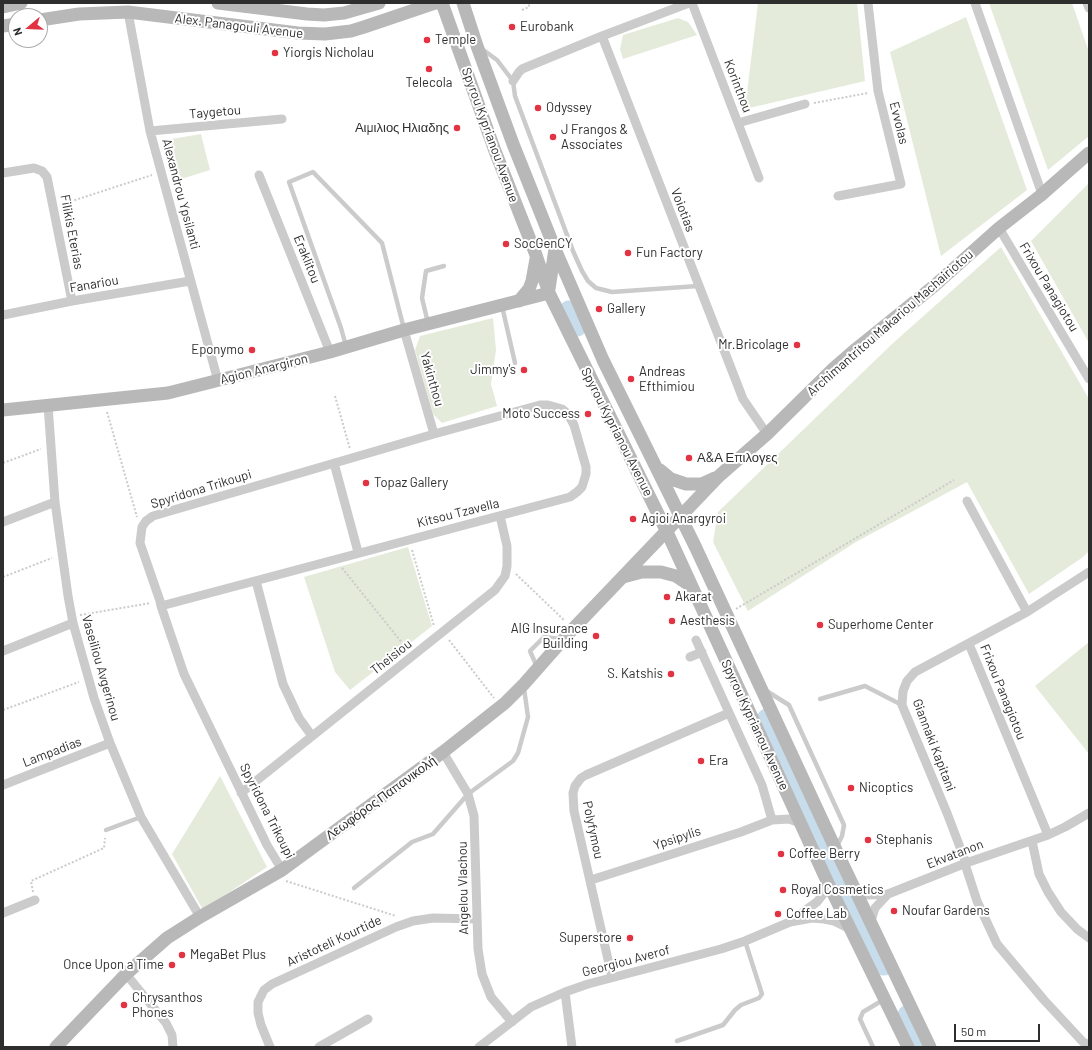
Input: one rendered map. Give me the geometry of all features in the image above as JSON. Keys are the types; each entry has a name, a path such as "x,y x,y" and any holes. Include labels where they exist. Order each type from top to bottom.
{"main road":[{"path":"3,7 21,3"},
{"name":"Alex. Panagouli Avenue","path":"218,3 324,15 344,13 379,3"},
{"name":"Alex. Panagouli Avenue","path":"48,19 79,14 128,12 298,33 325,34 345,32 364,27 435,3"},
{"name":"Spyrou Kyprianou Avenue","path":"442,3 495,152 536,255 549,293 667,532 827,881 908,1047"},
{"name":"Spyrou Kyprianou Avenue","path":"463,3 477,46 514,144 555,248 603,360 681,517 836,850 930,1047"},
{"name":"Archimantritou Makariou Machairiotou","path":"681,517 719,476 767,434 833,369 934,286 999,228 1042,194 1089,153"},
{"path":"549,293 555,248"},
{"path":"519,301 529,289 532,282 536,255"},
{"name":"Agion Anargiron","path":"3,410 168,392 218,381 330,352 404,330 549,293"},
{"path":"656,466 671,479 686,484 702,484 719,476"},
{"name":"Λεωφόρος Παπανικολή","path":"56,1047 126,974 167,938 200,917 282,870 443,752 500,707 524,684 573,628 681,517"},
{"path":"622,578 642,572 667,573 676,576 692,587"}],"street":[{"path":"513,81 522,69 602,36 689,3"},
{"name":"Korinthou","path":"692,3 759,178"},
{"name":"EvvoIas","path":"838,196 901,184 878,91 868,3"},
{"path":"975,3 1042,194"},
{"name":"Alexandrou Ypsilanti","path":"128,12 150,131 218,381"},
{"name":"Voiotias","path":"602,36 743,399 767,434"},
{"path":"738,123 805,104"},
{"name":"Taygetou","path":"150,131 282,119"},
{"name":"Filikis Eterias","path":"3,173 34,168 42,170 48,178 72,301"},
{"name":"Eraklitou","path":"259,175 330,352"},
{"name":"Frixou Panagiotou","path":"999,228 1089,379"},
{"name":"Fanariou","path":"3,315 72,301 190,281"},
{"name":"Yakinthou","path":"404,330 434,434"},
{"name":"Vaseiliou Avgerinou","path":"48,405 62,554 72,620 88,678 110,743 141,817 200,917"},
{"name":"Spyridona Trikoupi","path":"282,870 267,845 184,674 140,542 142,527 146,521 153,516 434,434 540,405 548,405 562,409"},
{"name":"Kitsou Tzavella","path":"161,603 256,581 358,552 565,499 577,492 582,487 586,474 586,467 574,425 568,414 562,409"},
{"path":"334,463 358,552"},
{"path":"3,522 56,502"},
{"path":"967,502 1026,612"},
{"name":"Theisiou","path":"241,792 495,590 505,576 508,566 507,546 500,516"},
{"name":"Frixou Panagiotou","path":"1048,834 969,644 1026,612 1089,572"},
{"path":"256,581 283,684 299,718 312,736"},
{"path":"3,651 72,620"},
{"path":"696,640 762,785 772,820"},
{"name":"Giannaki Kapitani","path":"969,644 915,672 907,681 903,691 902,704 947,812 966,863 977,901 997,944 1044,1000 1083,1042 1089,1046"},
{"path":"690,657 702,652"},
{"name":"Polyfymou","path":"612,977 574,810 573,793 578,781 586,775 730,713"},
{"name":"Lampadias","path":"3,785 110,743"},
{"name":"Angelou Vlachou","path":"443,752 468,794 473,809 475,822 479,959 484,982 491,997 512,1022"},
{"name":"Ekvatanon","path":"856,890 869,895 888,894 966,863 1032,841 1065,827 1089,814"},
{"name":"Ypsipylis","path":"591,880 741,832 772,820 789,819 800,823"},
{"path":"1032,841 1039,874 1048,892 1062,912 1077,929 1089,938"},
{"name":"Georgiou Averof","path":"790,922 817,902 824,893 827,881"},
{"name":"Ekvatanon","path":"871,921 876,908 888,894"},
{"path":"3,914 35,900"},
{"name":"Aristoteli Kourtide","path":"270,1047 258,1014 258,1002 264,990 272,984 396,927 413,921 434,918 477,919"},
{"name":"Georgiou Averof","path":"479,1047 531,1007 566,992 612,977 721,949 745,941 790,922 812,918 824,919 850,929"},
{"path":"126,974 166,1023 172,1035 173,1047"},
{"path":"566,992 572,1047"},
{"path":"319,1047 368,1019"}],"lane":[{"name":"Spyrou Kyprianou Avenue","path":"477,46 497,60 513,81"},
{"path":"513,81 515,96 573,251 588,282 596,288 612,292 698,286"},
{"path":"347,347 290,182 314,172 382,243 404,330"},
{"path":"428,324 422,298 426,271 444,266"},
{"path":"502,305 515,363"},
{"path":"354,888 412,842 433,834 468,794 513,761 518,753 528,717 524,684"},
{"path":"820,699 865,686 902,704"},
{"path":"760,687 789,705 844,825 842,836 836,850"},
{"path":"106,830 141,817"},
{"path":"677,1041 723,1025 741,1005 760,998 762,994 745,941"},
{"path":"873,1047 860,1019 863,1012 884,999"}],"path":[{"path":"522,10 529,7 529,3"},
{"path":"805,104 878,91"},
{"path":"54,207 162,172"},
{"path":"335,396 353,458"},
{"path":"104,399 137,517 142,527"},
{"path":"3,463 51,445"},
{"path":"726,614 954,480"},
{"path":"409,539 440,635 500,707"},
{"path":"3,577 62,554"},
{"path":"335,559 413,656"},
{"path":"508,566 573,628"},
{"path":"72,620 161,603"},
{"path":"3,710 88,678"},
{"path":"35,900 31,881 104,848 106,830"},
{"path":"270,876 413,921"}],"green space":[{"path":"758,3 857,3 865,81 745,109"},
{"path":"989,3 1072,3 1089,52 1089,136 1048,170"},
{"path":"966,17 1027,190 941,256 890,52"},
{"path":"678,18 688,22 697,35 623,59 620,49 623,35"},
{"path":"201,134 210,170 178,180 166,140"},
{"path":"1089,183 1089,343 1031,241"},
{"path":"1001,247 1089,399 1089,551 1083,557 1029,594 967,482 856,542 748,611 713,542 718,512 892,344"},
{"path":"493,318 496,350 491,384 497,406 442,423 433,414 415,350 420,336"},
{"path":"408,547 432,626 350,690 335,672 304,577"},
{"path":"1089,642 1089,754 1035,686"},
{"path":"220,776 267,867 203,910 172,854"}],"waterway":[{"path":"569,311 577,326"},
{"path":"767,719 884,965"},
{"path":"908,1015 923,1047"}],"place":[{"name":"Eurobank","path":"512,27"},
{"name":"Temple","path":"427,40"},
{"name":"Yiorgis Nicholau","path":"275,53"},
{"name":"Telecola","path":"429,69"},
{"name":"Odyssey","path":"538,108"},
{"name":"Αιμιλιος Ηλιαδης","path":"457,128"},
{"name":"J Frangos & Associates","path":"553,137"},
{"name":"SocGenCY","path":"506,244"},
{"name":"Fun Factory","path":"628,253"},
{"name":"Gallery","path":"599,309"},
{"name":"Mr.Bricolage","path":"797,345"},
{"name":"Eponymo","path":"252,350"},
{"name":"Jimmy's","path":"524,370"},
{"name":"Andreas Efthimiou","path":"631,379"},
{"name":"Moto Success","path":"588,414"},
{"name":"Α&Α Επιλογες","path":"689,458"},
{"name":"Topaz Gallery","path":"366,483"},
{"name":"Agioi Anargyroi","path":"633,519"},
{"name":"Akarat","path":"667,597"},
{"name":"Aesthesis","path":"672,621"},
{"name":"Superhome Center","path":"820,625"},
{"name":"AIG Insurance Building","path":"596,636"},
{"name":"S. Katshis","path":"671,674"},
{"name":"Era","path":"701,761"},
{"name":"Nicoptics","path":"851,788"},
{"name":"Stephanis","path":"868,840"},
{"name":"Coffee Berry","path":"781,854"},
{"name":"Royal Cosmetics","path":"783,890"},
{"name":"Noufar Gardens","path":"894,911"},
{"name":"Coffee Lab","path":"778,914"},
{"name":"Superstore","path":"630,938"},
{"name":"MegaBet Plus","path":"182,955"},
{"name":"Once Upon a Time","path":"172,965"},
{"name":"Chrysanthos Phones","path":"124,1005"}]}
